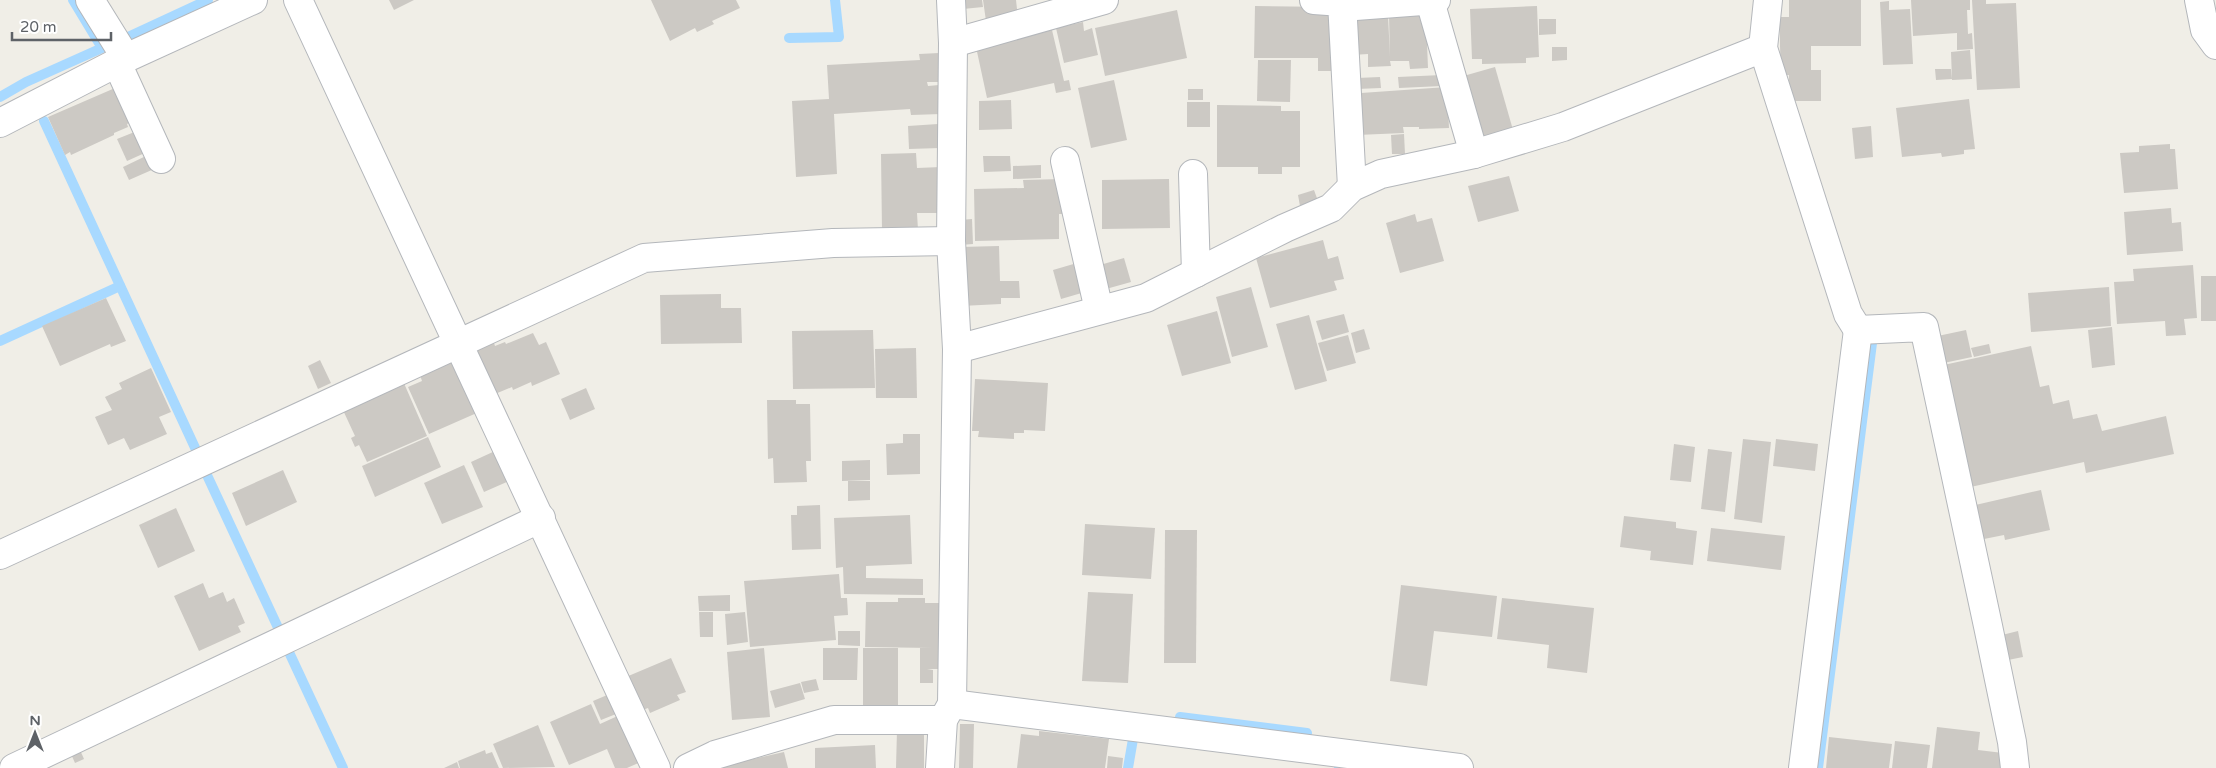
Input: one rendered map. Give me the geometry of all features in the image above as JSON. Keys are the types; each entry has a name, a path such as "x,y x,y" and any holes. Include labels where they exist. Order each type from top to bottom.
{"street":[{"path":"90,0 121,61 161,159"},
{"path":"0,123 121,61 253,0"},
{"path":"298,0 656,768"},
{"path":"940,768 948,712 957,349 951,241 953,43 951,0"},
{"path":"953,43 1104,0"},
{"path":"1314,0 1342,2 1352,187"},
{"path":"1430,0 1474,154"},
{"path":"1342,7 1436,0"},
{"path":"1768,0 1763,48 1848,314 1858,330 1803,768"},
{"path":"2199,0 2205,30 2216,46"},
{"path":"957,349 1146,298 1285,228 1331,208 1352,187 1381,174 1474,154 1564,127 1763,48"},
{"path":"1065,161 1099,310"},
{"path":"1193,174 1196,273"},
{"path":"0,555 644,258 833,243 951,241"},
{"path":"1858,330 1924,328 2012,742 2015,768"},
{"path":"14,768 541,518"},
{"path":"688,768 715,755 834,720 948,712 1459,768"}],"building":[{"path":"389,0 414,0 394,10"},
{"path":"651,0 736,0 740,8 712,21 714,24 697,32 695,28 670,41"},
{"path":"962,0 982,0 983,7 963,9"},
{"path":"983,0 1016,0 1018,18 986,21"},
{"path":"1789,0 1861,0 1861,46 1811,46 1811,70 1821,70 1821,101 1789,101 1789,75 1781,75 1780,17 1789,17"},
{"path":"1911,0 1970,0 1970,10 1967,10 1968,34 1972,33 1973,49 1957,50 1957,33 1913,36"},
{"path":"1972,0 1986,0 1986,4 2016,3 2020,88 1977,90"},
{"path":"1889,1 1889,10 1910,9 1913,64 1883,65 1880,2"},
{"path":"1255,6 1331,7 1331,71 1318,71 1318,58 1254,58"},
{"path":"1537,6 1539,57 1526,58 1526,63 1482,64 1482,59 1472,59 1470,9"},
{"path":"1177,10 1187,58 1105,76 1095,28"},
{"path":"1419,14 1420,20 1426,19 1428,68 1410,69 1409,61 1390,61 1391,66 1368,67 1368,54 1352,55 1351,25 1358,25 1357,17 1388,15 1390,57 1389,15"},
{"path":"1539,19 1556,19 1556,34 1539,35"},
{"path":"1083,22 1084,31 1092,28 1098,55 1064,63 1056,28"},
{"path":"1052,30 1064,81 1069,80 1071,90 1056,93 1054,83 987,98 976,47"},
{"path":"1552,47 1567,47 1567,60 1552,61"},
{"path":"1970,50 1972,79 1952,80 1951,52"},
{"path":"939,53 941,82 927,82 928,86 939,85 941,114 911,115 910,109 834,114 837,174 796,177 792,101 829,99 827,65 920,60 919,54"},
{"path":"1258,60 1291,60 1290,102 1257,101"},
{"path":"1495,67 1513,130 1478,140 1460,77"},
{"path":"1935,69 1951,69 1952,79 1936,80"},
{"path":"1442,75 1442,86 1399,88 1398,77"},
{"path":"1380,77 1381,88 1357,89 1357,78"},
{"path":"1114,80 1127,140 1091,148 1078,88"},
{"path":"1447,87 1449,128 1419,129 1419,127 1403,127 1404,133 1357,135 1355,106 1362,106 1361,93"},
{"path":"115,88 131,122 127,124 128,127 71,155 70,152 65,155 48,117"},
{"path":"1188,89 1203,89 1203,100 1188,100"},
{"path":"1969,99 1975,149 1964,150 1964,154 1942,157 1941,153 1902,157 1896,108"},
{"path":"1011,100 1012,129 979,130 979,101"},
{"path":"1187,102 1210,102 1210,127 1187,127"},
{"path":"1217,105 1281,106 1281,111 1300,111 1300,167 1282,167 1282,174 1258,174 1258,167 1217,167"},
{"path":"938,124 940,148 909,149 908,126"},
{"path":"1871,126 1873,157 1855,159 1852,128"},
{"path":"137,131 147,152 127,161 117,139"},
{"path":"1404,134 1405,154 1392,154 1391,135"},
{"path":"2170,144 2170,149 2175,149 2178,189 2124,193 2120,153 2139,152 2139,146"},
{"path":"916,153 917,168 941,167 941,213 917,213 918,230 882,231 881,154"},
{"path":"148,155 154,169 129,180 123,167"},
{"path":"983,156 1010,156 1011,171 984,172"},
{"path":"1041,165 1041,178 1013,179 1013,166"},
{"path":"1509,176 1519,211 1478,222 1468,186"},
{"path":"1062,179 1064,214 1059,214 1059,239 975,241 974,189 1024,188 1023,180"},
{"path":"1169,179 1170,228 1102,229 1102,180"},
{"path":"1314,190 1318,201 1300,206 1298,195"},
{"path":"2171,208 2172,223 2181,222 2183,251 2127,255 2124,212"},
{"path":"1415,214 1417,222 1432,218 1444,261 1400,273 1386,223"},
{"path":"972,219 973,244 960,245 960,220"},
{"path":"1323,240 1328,259 1338,256 1344,279 1334,281 1337,290 1270,308 1256,258"},
{"path":"999,246 1000,281 1019,281 1020,298 1001,298 1001,304 961,306 960,247"},
{"path":"1124,258 1131,282 1106,289 1100,265"},
{"path":"1077,263 1085,292 1061,299 1053,270"},
{"path":"2193,265 2197,318 2184,319 2186,335 2166,336 2165,321 2117,324 2114,282 2134,281 2133,269"},
{"path":"2201,276 2216,276 2216,321 2201,321"},
{"path":"1251,287 1268,347 1232,357 1216,297"},
{"path":"2109,287 2111,326 2031,332 2028,293"},
{"path":"721,294 721,308 741,308 742,343 661,344 660,295"},
{"path":"106,298 126,341 111,347 110,344 60,366 42,326"},
{"path":"1217,311 1231,363 1182,376 1167,325"},
{"path":"1344,314 1349,332 1322,340 1316,321"},
{"path":"1309,315 1327,381 1295,390 1276,324"},
{"path":"2112,327 2115,365 2092,368 2088,330"},
{"path":"1364,329 1370,349 1356,353 1351,333"},
{"path":"873,330 875,388 793,389 792,331"},
{"path":"1966,330 1972,357 1939,364 1933,337"},
{"path":"533,333 539,345 546,342 560,374 532,386 531,382 513,390 512,387 495,394 472,352 494,343 495,346 505,342 506,344"},
{"path":"1348,335 1356,363 1327,371 1318,343"},
{"path":"1989,344 1991,353 1974,357 1971,348"},
{"path":"2031,346 2040,387 2049,385 2053,404 2069,400 2073,419 2097,414 2102,431 2166,416 2174,454 2086,473 2084,462 1966,488 1939,366"},
{"path":"916,348 917,398 876,398 875,349"},
{"path":"320,360 331,383 318,389 308,366"},
{"path":"451,361 454,367 458,365 479,412 429,434 408,387 422,381 420,375"},
{"path":"151,368 171,412 159,417 167,434 130,450 124,438 108,445 95,417 112,410 105,397 122,389 119,383"},
{"path":"975,379 1048,383 1045,431 1024,430 1024,433 1014,433 1014,439 978,437 979,431 972,431"},
{"path":"403,381 427,436 367,462 359,445 355,447 351,438 355,436 342,408"},
{"path":"586,388 595,409 570,420 561,399"},
{"path":"767,400 796,400 796,404 810,404 811,461 806,461 807,482 774,483 773,458 768,459"},
{"path":"903,434 920,434 920,474 887,475 886,444 903,443"},
{"path":"428,437 441,467 375,497 362,466"},
{"path":"1743,439 1771,442 1762,523 1734,519"},
{"path":"1776,439 1818,444 1815,471 1773,466"},
{"path":"1674,444 1695,447 1691,482 1670,480"},
{"path":"1708,449 1732,452 1725,512 1701,509"},
{"path":"495,451 509,481 484,492 471,462"},
{"path":"870,460 870,480 842,481 842,461"},
{"path":"464,465 483,507 442,524 424,483"},
{"path":"283,470 297,502 246,526 232,493"},
{"path":"848,481 870,481 870,500 848,501"},
{"path":"2041,490 2050,530 2005,540 2004,535 1979,540 1971,506"},
{"path":"820,505 821,549 792,550 791,515 797,515 797,506"},
{"path":"176,508 195,551 158,568 139,525"},
{"path":"910,515 912,564 866,566 866,578 923,579 923,595 844,594 843,567 836,568 834,518"},
{"path":"1624,516 1676,522 1676,528 1697,531 1693,565 1650,560 1651,551 1620,547"},
{"path":"1085,524 1155,528 1151,579 1082,575"},
{"path":"1711,528 1785,536 1781,570 1707,561"},
{"path":"1165,530 1197,530 1196,663 1164,663"},
{"path":"839,574 841,598 847,598 848,615 834,616 836,640 750,647 744,581"},
{"path":"203,583 209,598 223,592 227,602 234,598 245,623 238,626 241,632 199,651 174,596"},
{"path":"1401,585 1497,596 1492,637 1434,631 1427,686 1390,681"},
{"path":"1088,592 1133,594 1128,683 1082,681"},
{"path":"730,595 730,611 699,611 698,596"},
{"path":"898,598 925,598 925,603 942,603 941,669 927,669 933,670 933,683 920,683 920,648 932,648 865,647 866,602 898,602"},
{"path":"1502,598 1594,608 1587,673 1547,668 1549,645 1497,639"},
{"path":"699,612 713,612 713,637 700,637"},
{"path":"745,612 748,642 727,645 725,614"},
{"path":"838,631 860,631 860,646 838,645"},
{"path":"2018,631 2023,657 2003,661 1998,636"},
{"path":"764,648 770,717 732,720 727,652"},
{"path":"823,648 858,648 857,680 823,680"},
{"path":"863,648 898,648 898,708 863,708"},
{"path":"671,658 686,692 677,695 680,700 650,713 648,708 640,711 626,677"},
{"path":"816,679 819,690 804,693 801,682"},
{"path":"800,683 805,699 775,708 770,691"},
{"path":"612,693 621,712 601,720 593,701"},
{"path":"591,704 600,724 622,714 643,761 627,768 615,768 607,749 569,765 550,722"},
{"path":"960,724 974,724 973,768 959,768"},
{"path":"538,725 555,767 503,768 493,744"},
{"path":"1937,727 1980,732 1978,750 2003,753 2002,768 1932,768"},
{"path":"897,730 924,730 924,768 896,768"},
{"path":"1039,731 1109,739 1105,768 1017,768 1021,734 1039,736"},
{"path":"1829,737 1892,744 1889,768 1826,768"},
{"path":"1895,741 1930,745 1927,768 1892,768"},
{"path":"875,745 876,768 815,768 815,748"},
{"path":"80,750 84,759 75,763 71,754"},
{"path":"485,750 486,754 492,752 499,768 460,768 458,761"},
{"path":"784,752 788,768 719,768 719,767"},
{"path":"1108,756 1123,758 1122,768 1107,768"},
{"path":"457,762 459,768 444,768"}],"waterway":[{"path":"0,97 26,82 102,48 73,0"},
{"path":"128,37 208,0"},
{"path":"789,38 839,37 835,0"},
{"path":"44,121 197,452"},
{"path":"0,341 120,286"},
{"path":"1818,768 1872,343"},
{"path":"206,473 281,634"},
{"path":"288,650 343,768"},
{"path":"1180,717 1307,733"},
{"path":"1128,768 1133,739"},
{"path":"1339,767 1343,768"}]}
